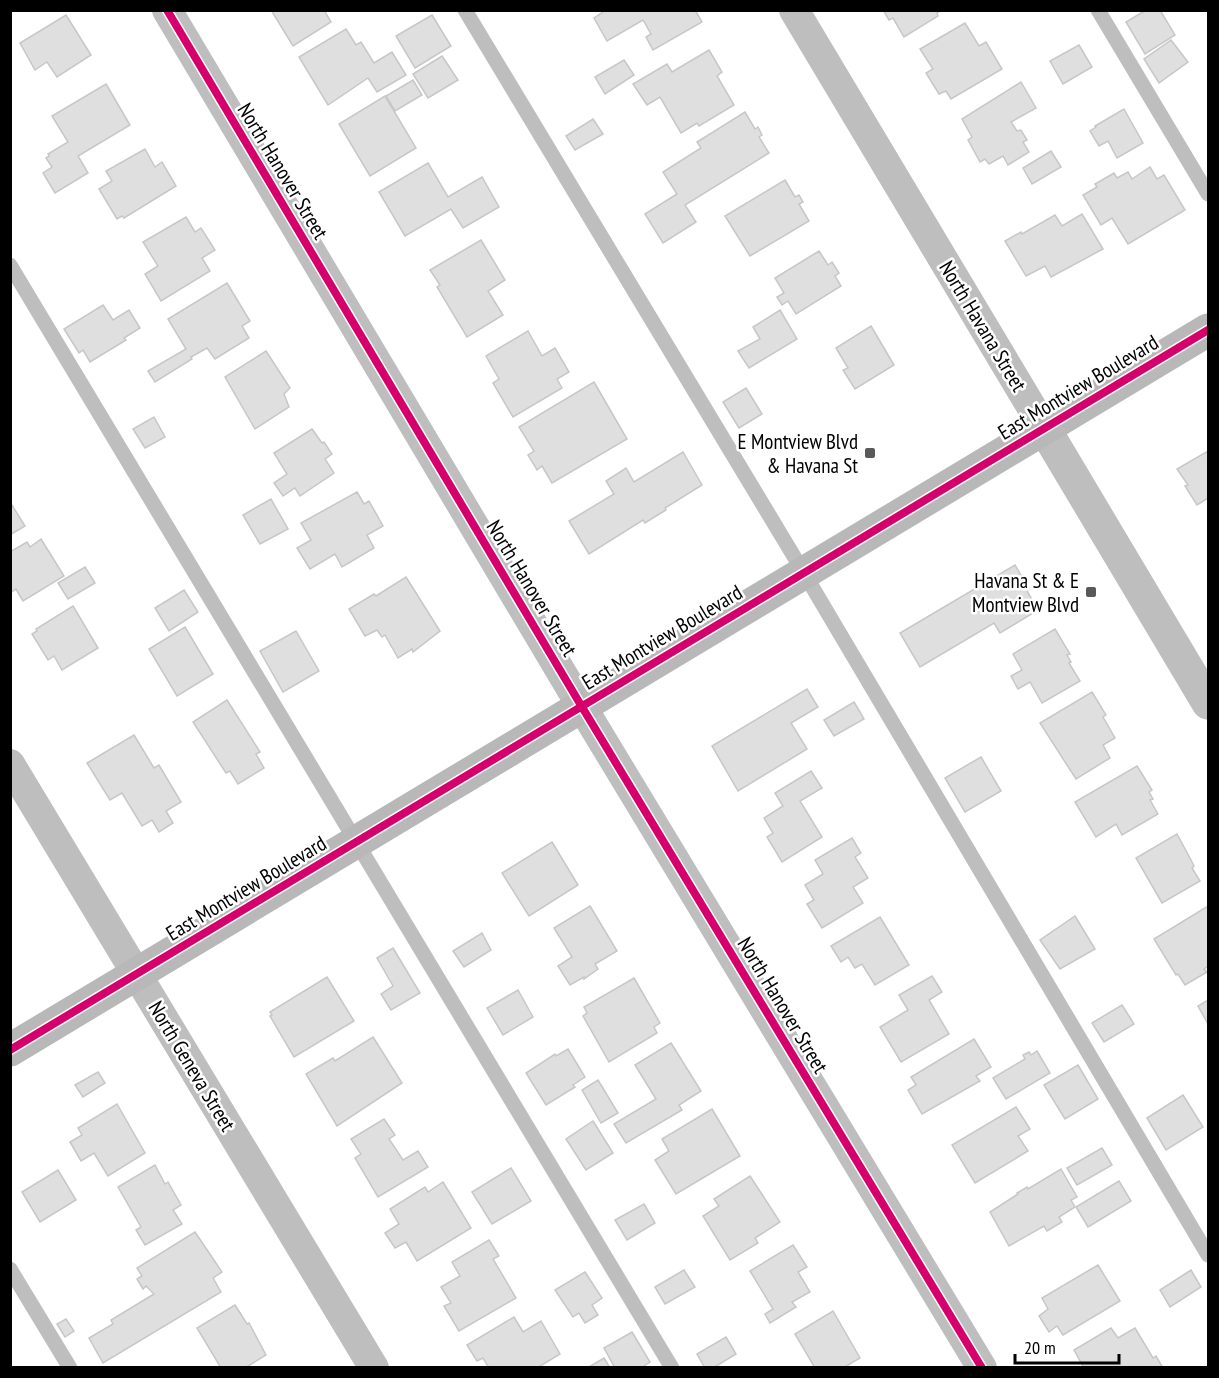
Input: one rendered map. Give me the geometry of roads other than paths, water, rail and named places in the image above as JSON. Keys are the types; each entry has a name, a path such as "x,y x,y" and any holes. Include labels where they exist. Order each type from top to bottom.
{"main road":[{"name":"East Montview Boulevard","path":"10,1050 1209,330"}],"street":[{"name":"North Hanover Street","path":"167,10 582,707 982,1368"},
{"name":"North Havana Street","path":"794,10 1209,703"},
{"name":"North Geneva Street","path":"10,764 374,1368"}],"lane":[{"path":"465,10 804,573 1209,1255"},
{"path":"1098,10 1209,194"},
{"path":"10,265 672,1368"},
{"path":"10,1269 70,1368"}],"place":[{"name":"E Montview Blvd & Havana St","path":"870,453"},
{"name":"Havana St & E Montview Blvd","path":"1091,592"}]}
